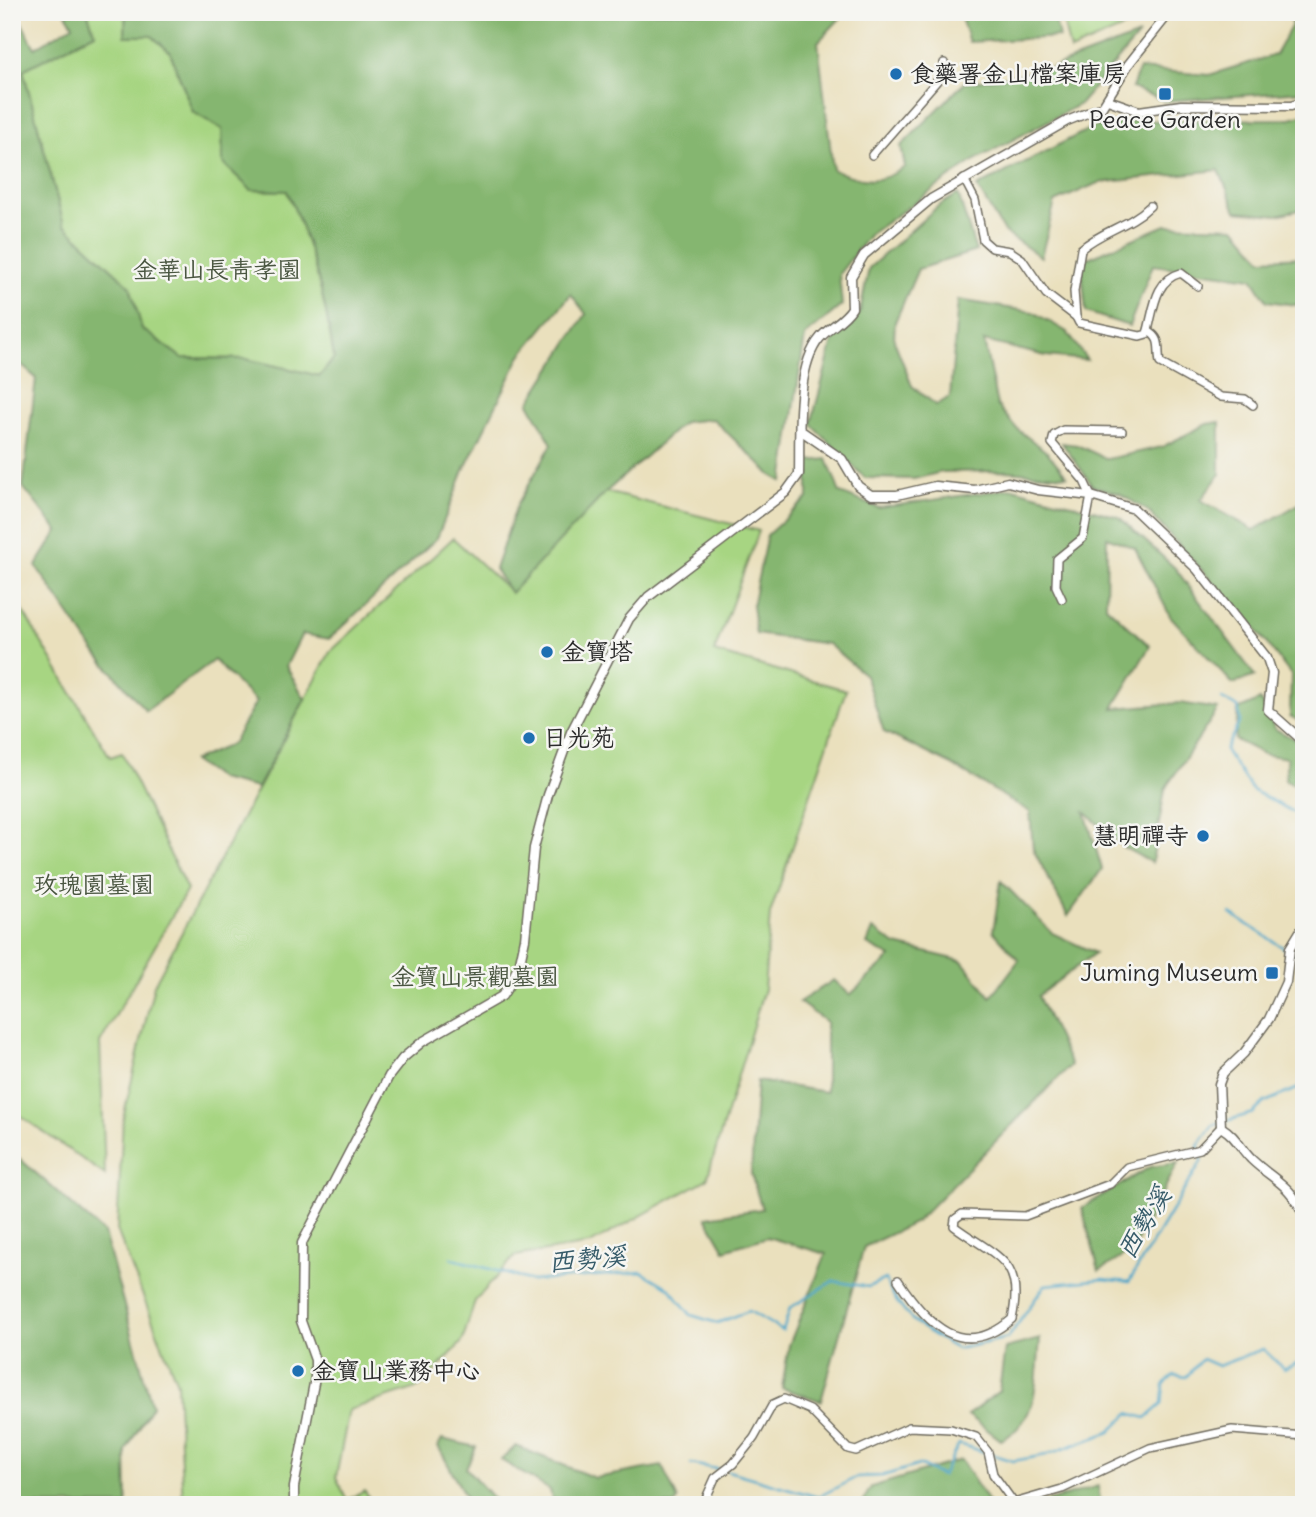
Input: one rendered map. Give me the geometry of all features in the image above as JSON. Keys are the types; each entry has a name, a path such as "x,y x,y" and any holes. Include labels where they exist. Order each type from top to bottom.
{"street":[{"path":"295,1505 294,1487 315,1378 315,1360 301,1321 302,1243 389,1076 403,1058 422,1042 490,1005 502,996 511,982 520,962 525,939 534,848 548,795 571,732 629,619 648,597 786,492 799,474 803,382 810,355 819,338 852,308 851,277 864,255 931,199 964,179 1008,158 1067,121 1102,107 1128,65 1170,12"},
{"path":"872,155 943,74 944,63"},
{"path":"1108,100 1139,111 1181,105 1291,106 1304,102"},
{"path":"964,179 975,200 983,240 992,248 1010,251 1022,259 1046,294 1076,317"},
{"path":"1150,206 1136,220 1105,230 1081,249 1074,291 1079,323 1140,336 1148,331 1158,290 1168,276 1181,272 1198,286"},
{"path":"1148,331 1156,335 1159,342 1160,363 1221,397 1245,399 1253,405"},
{"path":"800,430 842,459 858,486 871,495 897,495 935,486 975,490 1008,482 1038,491 1091,496 1134,509 1197,569 1267,658 1272,674 1268,709 1304,742"},
{"path":"1062,599 1056,586 1056,559 1083,538 1091,496 1084,481 1052,443 1054,435 1063,430 1122,431"},
{"path":"898,1280 920,1314 958,1338 972,1339 999,1330 1012,1319 1017,1284 1011,1268 954,1226 954,1219 962,1214 1025,1216 1110,1184 1127,1167 1200,1149 1221,1127 1219,1084 1223,1073 1244,1053 1269,1019 1286,982 1290,948 1304,925"},
{"path":"1221,1127 1236,1136 1255,1162 1286,1185 1304,1216"},
{"path":"703,1505 715,1478 733,1464 754,1438 773,1404 785,1399 810,1410 848,1449 856,1451 909,1427 951,1429 976,1437 988,1452 993,1474 1014,1503 1062,1489 1150,1448 1232,1430 1304,1436"}],"green space":[{"path":"12,12 16,12 35,48 73,25 65,12 87,12 95,33 23,70 64,225 130,286 142,329 182,358 246,359 320,376 334,358 330,335 311,253 287,191 251,190 223,163 222,129 193,112 170,52 152,36 125,36 126,12 161,18 167,12 846,12 818,42 833,170 870,180 886,177 905,167 901,146 964,83 1046,70 1139,35 1080,104 975,160 870,234 839,274 842,305 805,336 783,482 771,475 713,419 684,422 606,492 511,593 495,569 517,505 552,444 529,403 586,314 571,294 521,355 465,468 437,538 329,639 302,634 286,666 305,699 257,788 219,779 193,761 232,744 256,702 214,660 146,711 94,651 36,566 58,531 23,487 36,378 12,357"},
{"name":"金華山長青孝園","path":"87,12 126,12 125,36 152,36 170,52 193,112 222,129 251,190 287,191 311,253 330,335 334,358 320,376 246,359 182,358 142,329 130,286 64,225 23,69 95,33"},
{"path":"959,12 1053,12 1059,37 969,42"},
{"path":"1061,12 1145,12 1137,22 1070,51"},
{"path":"1287,12 1304,12 1304,91 1165,101 1132,88 1139,69 1209,75 1275,55 1292,25"},
{"path":"1304,114 1304,209 1277,215 1236,211 1219,170 1098,183 1055,202 1041,257 1004,232 977,187 1093,127 1133,121 1287,119"},
{"path":"958,194 976,251 918,269 895,322 894,340 912,386 936,405 950,397 958,300 1033,312 1067,332 1087,360 1046,356 984,341 997,405 1017,429 1048,453 1067,476 1006,471 942,472 914,479 865,478 811,424 833,341 860,312 869,268 937,207"},
{"path":"1166,225 1235,227 1262,259 1304,257 1304,306 1267,301 1252,278 1153,265 1129,326 1086,312 1081,261"},
{"path":"1220,422 1220,474 1201,500 1254,530 1304,501 1304,724 1290,716 1291,675 1253,626 1148,511 1120,494 1093,486 1062,443 1077,445 1107,459 1162,447 1207,424"},
{"path":"827,459 840,493 879,508 1013,488 1119,517 1175,568 1255,676 1233,684 1170,616 1135,548 1107,537 1106,606 1150,646 1113,708 1180,703 1218,709 1165,789 1152,863 1123,847 1085,812 1102,869 1068,916 1033,849 1030,812 950,764 884,732 865,675 828,644 756,634 752,606 767,535 808,498 808,461"},
{"name":"金寶山景觀墓園","path":"606,492 759,531 714,652 846,690 770,914 764,989 707,1179 590,1244 515,1256 475,1301 462,1342 420,1387 349,1410 336,1477 347,1500 365,1491 372,1505 183,1505 177,1383 117,1230 123,1118 154,985 330,652 453,538 511,592"},
{"name":"玫瑰園墓園","path":"12,593 110,757 122,753 187,890 100,1043 105,1175 12,1110"},
{"path":"1260,700 1275,729 1304,744 1304,769 1299,770 1295,785 1285,780 1287,758 1263,754 1235,740 1238,710"},
{"path":"1001,881 1052,933 1095,953 1038,996 1071,1065 916,1222 864,1247 821,1401 782,1388 789,1345 826,1254 767,1237 725,1250 706,1217 762,1209 751,1174 757,1081 826,1092 826,1022 799,1002 834,980 850,995 891,957 867,944 873,929 896,945 962,961 991,997 1019,960 993,931"},
{"path":"12,1152 104,1233 152,1406 126,1450 127,1505 12,1505"},
{"path":"1178,1163 1132,1251 1099,1271 1082,1208 1150,1167"},
{"path":"1040,1339 1034,1397 1029,1410 1014,1432 1001,1440 968,1415 999,1391 1005,1348"},
{"path":"442,1439 476,1447 466,1468 499,1505 470,1505 438,1446"},
{"path":"516,1446 595,1478 662,1466 678,1500 674,1505 553,1505 550,1490 501,1460"},
{"path":"961,1460 990,1505 861,1505 871,1487"},
{"path":"1098,1486 1101,1505 1036,1505"}],"waterway":[{"path":"1222,699 1238,707 1240,721 1225,750 1252,790 1304,818"},
{"path":"1231,914 1287,950"},
{"path":"1293,953 1304,959"},
{"name":"西勢溪","path":"451,1258 532,1281 642,1272 669,1288 691,1315 717,1323 749,1311 783,1331 790,1308 833,1281 868,1287 885,1279 898,1304 914,1321 957,1349 1008,1338 1045,1285 1103,1279 1129,1282 1202,1160 1198,1146 1213,1125 1253,1113 1265,1102 1304,1086"},
{"path":"728,1471 818,1497 857,1477 882,1476 919,1465 942,1476 959,1444 1013,1461 1046,1455 1110,1432 1129,1413 1146,1418 1162,1404 1164,1384 1174,1375 1186,1377 1202,1359 1218,1366 1263,1349 1284,1369 1304,1360"},
{"path":"691,1464 722,1470"}],"place":[{"name":"食藥署金山檔案庫房","path":"896,74"},
{"name":"Peace Garden","path":"1165,94"},
{"name":"金寶塔","path":"547,652"},
{"name":"日光苑","path":"529,738"},
{"name":"慧明禪寺","path":"1203,836"},
{"name":"Juming Museum","path":"1272,973"},
{"name":"金寶山業務中心","path":"298,1371"}]}
